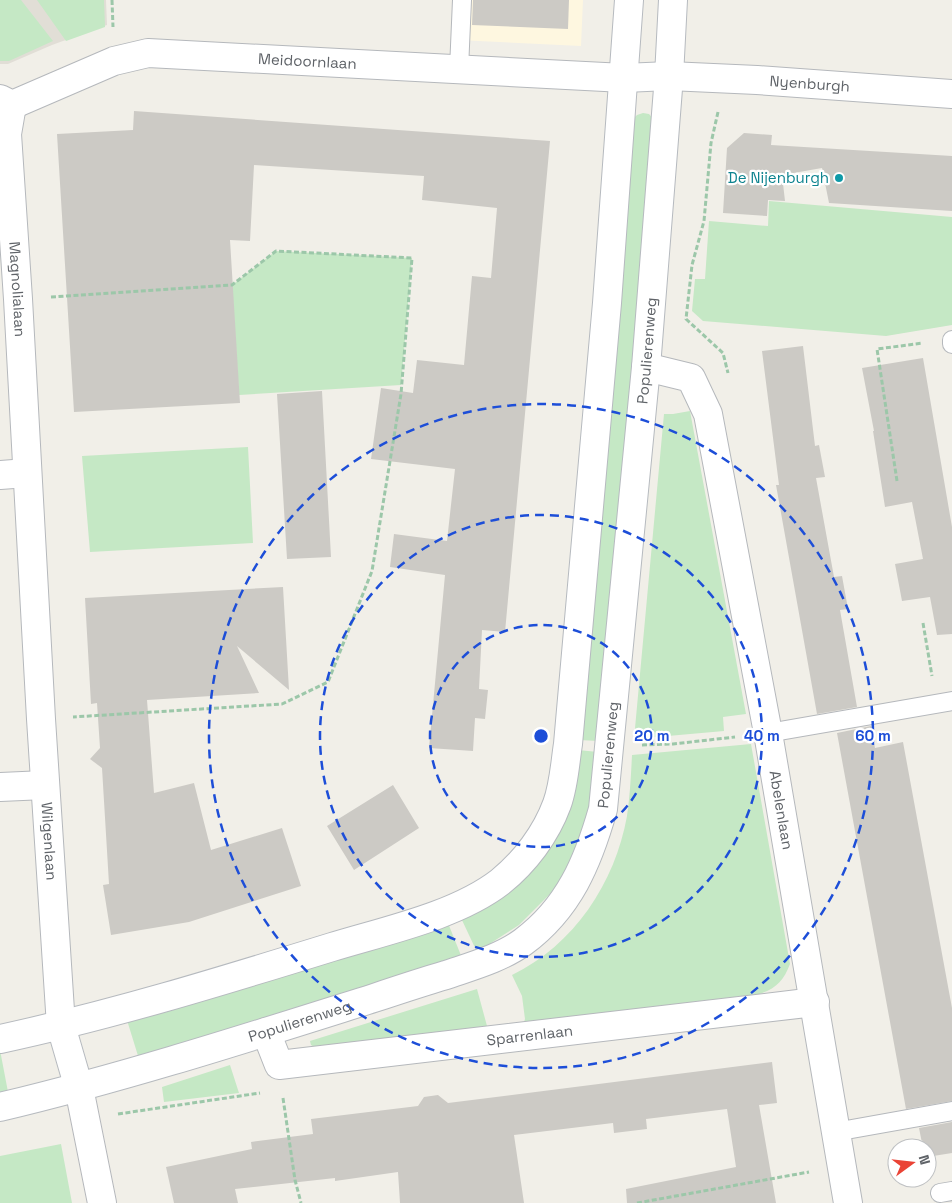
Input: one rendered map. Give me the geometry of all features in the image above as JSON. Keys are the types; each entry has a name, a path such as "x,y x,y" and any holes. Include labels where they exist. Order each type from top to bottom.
{"street":[{"path":"0,1039 62,1026 253,971 452,909 480,896 500,882 528,854 540,838 558,803 568,744 607,303 629,0"},
{"path":"669,76 673,0"},
{"name":"Meidoornlaan","path":"6,102 114,60 148,53 624,78"},
{"name":"Nyenburgh","path":"624,78 669,76 724,78 952,94"},
{"name":"Populierenweg","path":"0,1107 79,1088 266,1032 474,966 522,943 551,918 571,891 594,840 603,809 646,366 669,76"},
{"name":"Magnolialaan","path":"6,102 27,473"},
{"name":"Abelenlaan","path":"646,366 692,378 708,414 768,734 848,1203"},
{"path":"0,475 27,473"},
{"name":"Wilgenlaan","path":"27,473 45,784 62,1026 79,1088 102,1203"},
{"path":"0,787 45,784"},
{"name":"Sparrenlaan","path":"280,1078 815,1002"},
{"path":"266,1032 280,1078"}],"lane":[{"path":"459,69 462,0"},
{"path":"768,734 944,702"},
{"path":"835,1132 952,1112"}],"path":[{"path":"724,78 711,143 704,221 692,265 686,319 724,353 729,378"},
{"path":"18,299 232,285 276,251 412,258 401,394 372,571 328,682 282,704 41,719"},
{"path":"897,481 876,349 952,341"},
{"path":"923,624 944,702"},
{"path":"610,747 673,744 768,734"},
{"path":"85,1118 280,1078 295,1180 301,1203"},
{"path":"637,1203 842,1166"}],"shaded area":[{"path":"0,0 106,0 107,25 52,45 8,64 0,64"},
{"path":"457,0 583,0 581,46 457,40"}],"green space":[{"path":"0,0 21,0 53,41 9,61 0,61"},
{"path":"37,0 104,0 105,27 66,41"},
{"path":"643,113 649,114 655,121 599,741 579,740 633,119"},
{"path":"769,201 952,217 952,325 886,336 703,321 692,311 695,279 705,279 709,221 768,226"},
{"path":"276,251 412,258 401,385 239,395 232,285"},
{"path":"690,411 746,714 723,717 724,731 634,739 664,414"},
{"path":"248,447 253,543 90,552 82,456"},
{"path":"751,744 790,964 782,979 775,987 759,994 524,1022 522,996 512,975 554,947 572,929 602,888 613,865 627,816 632,755"},
{"path":"578,750 598,752 591,809 567,870 553,891 519,925 477,952 461,918 495,900"},
{"path":"448,923 462,958 139,1059 126,1017"},
{"path":"477,989 487,1026 316,1048 311,1045 310,1041"},
{"path":"0,1050 8,1092 0,1094"},
{"path":"230,1065 239,1093 164,1102 162,1087"},
{"path":"61,1144 72,1203 0,1203 0,1156"}],"building":[{"path":"473,0 569,0 568,29 472,25"},
{"path":"134,111 550,141 505,632 482,630 479,689 488,690 485,719 475,718 473,751 429,748 445,575 390,567 394,534 447,541 455,469 371,459 381,388 413,393 417,360 464,365 472,276 491,278 497,208 422,200 424,176 254,165 250,241 230,240 240,403 74,412 57,134 133,130"},
{"name":"De Nijenburgh","path":"744,133 772,135 771,145 952,156 952,211 829,203 822,168 782,175 785,201 768,200 767,216 723,213 727,148"},
{"path":"803,346 815,446 819,445 825,477 816,478 834,577 842,576 848,609 840,610 857,707 817,714 776,485 779,485 762,351"},
{"path":"923,358 952,527 952,634 937,635 930,597 902,601 895,564 923,559 912,502 885,507 874,431 862,368"},
{"path":"322,391 331,557 287,559 277,394"},
{"path":"283,587 289,690 237,646 259,693 147,700 154,793 194,783 211,850 282,828 301,886 189,922 111,935 103,885 109,884 102,768 90,759 100,748 97,703 91,704 85,598"},
{"path":"871,726 875,748 903,742 952,1008 952,1101 906,1109 837,733"},
{"path":"393,785 419,828 354,870 327,826"},
{"path":"772,1062 777,1103 759,1105 776,1203 627,1203 626,1189 736,1167 727,1109 646,1119 647,1129 614,1133 613,1123 514,1135 524,1203 400,1203 398,1172 335,1181 335,1178 235,1189 238,1203 174,1203 166,1167 252,1149 251,1142 313,1134 311,1119 418,1106 424,1097 438,1095 448,1103"},
{"path":"952,1122 952,1153 937,1155 937,1138 921,1138 919,1128"}],"place":[{"name":"De Nijenburgh","path":"839,178"}]}
